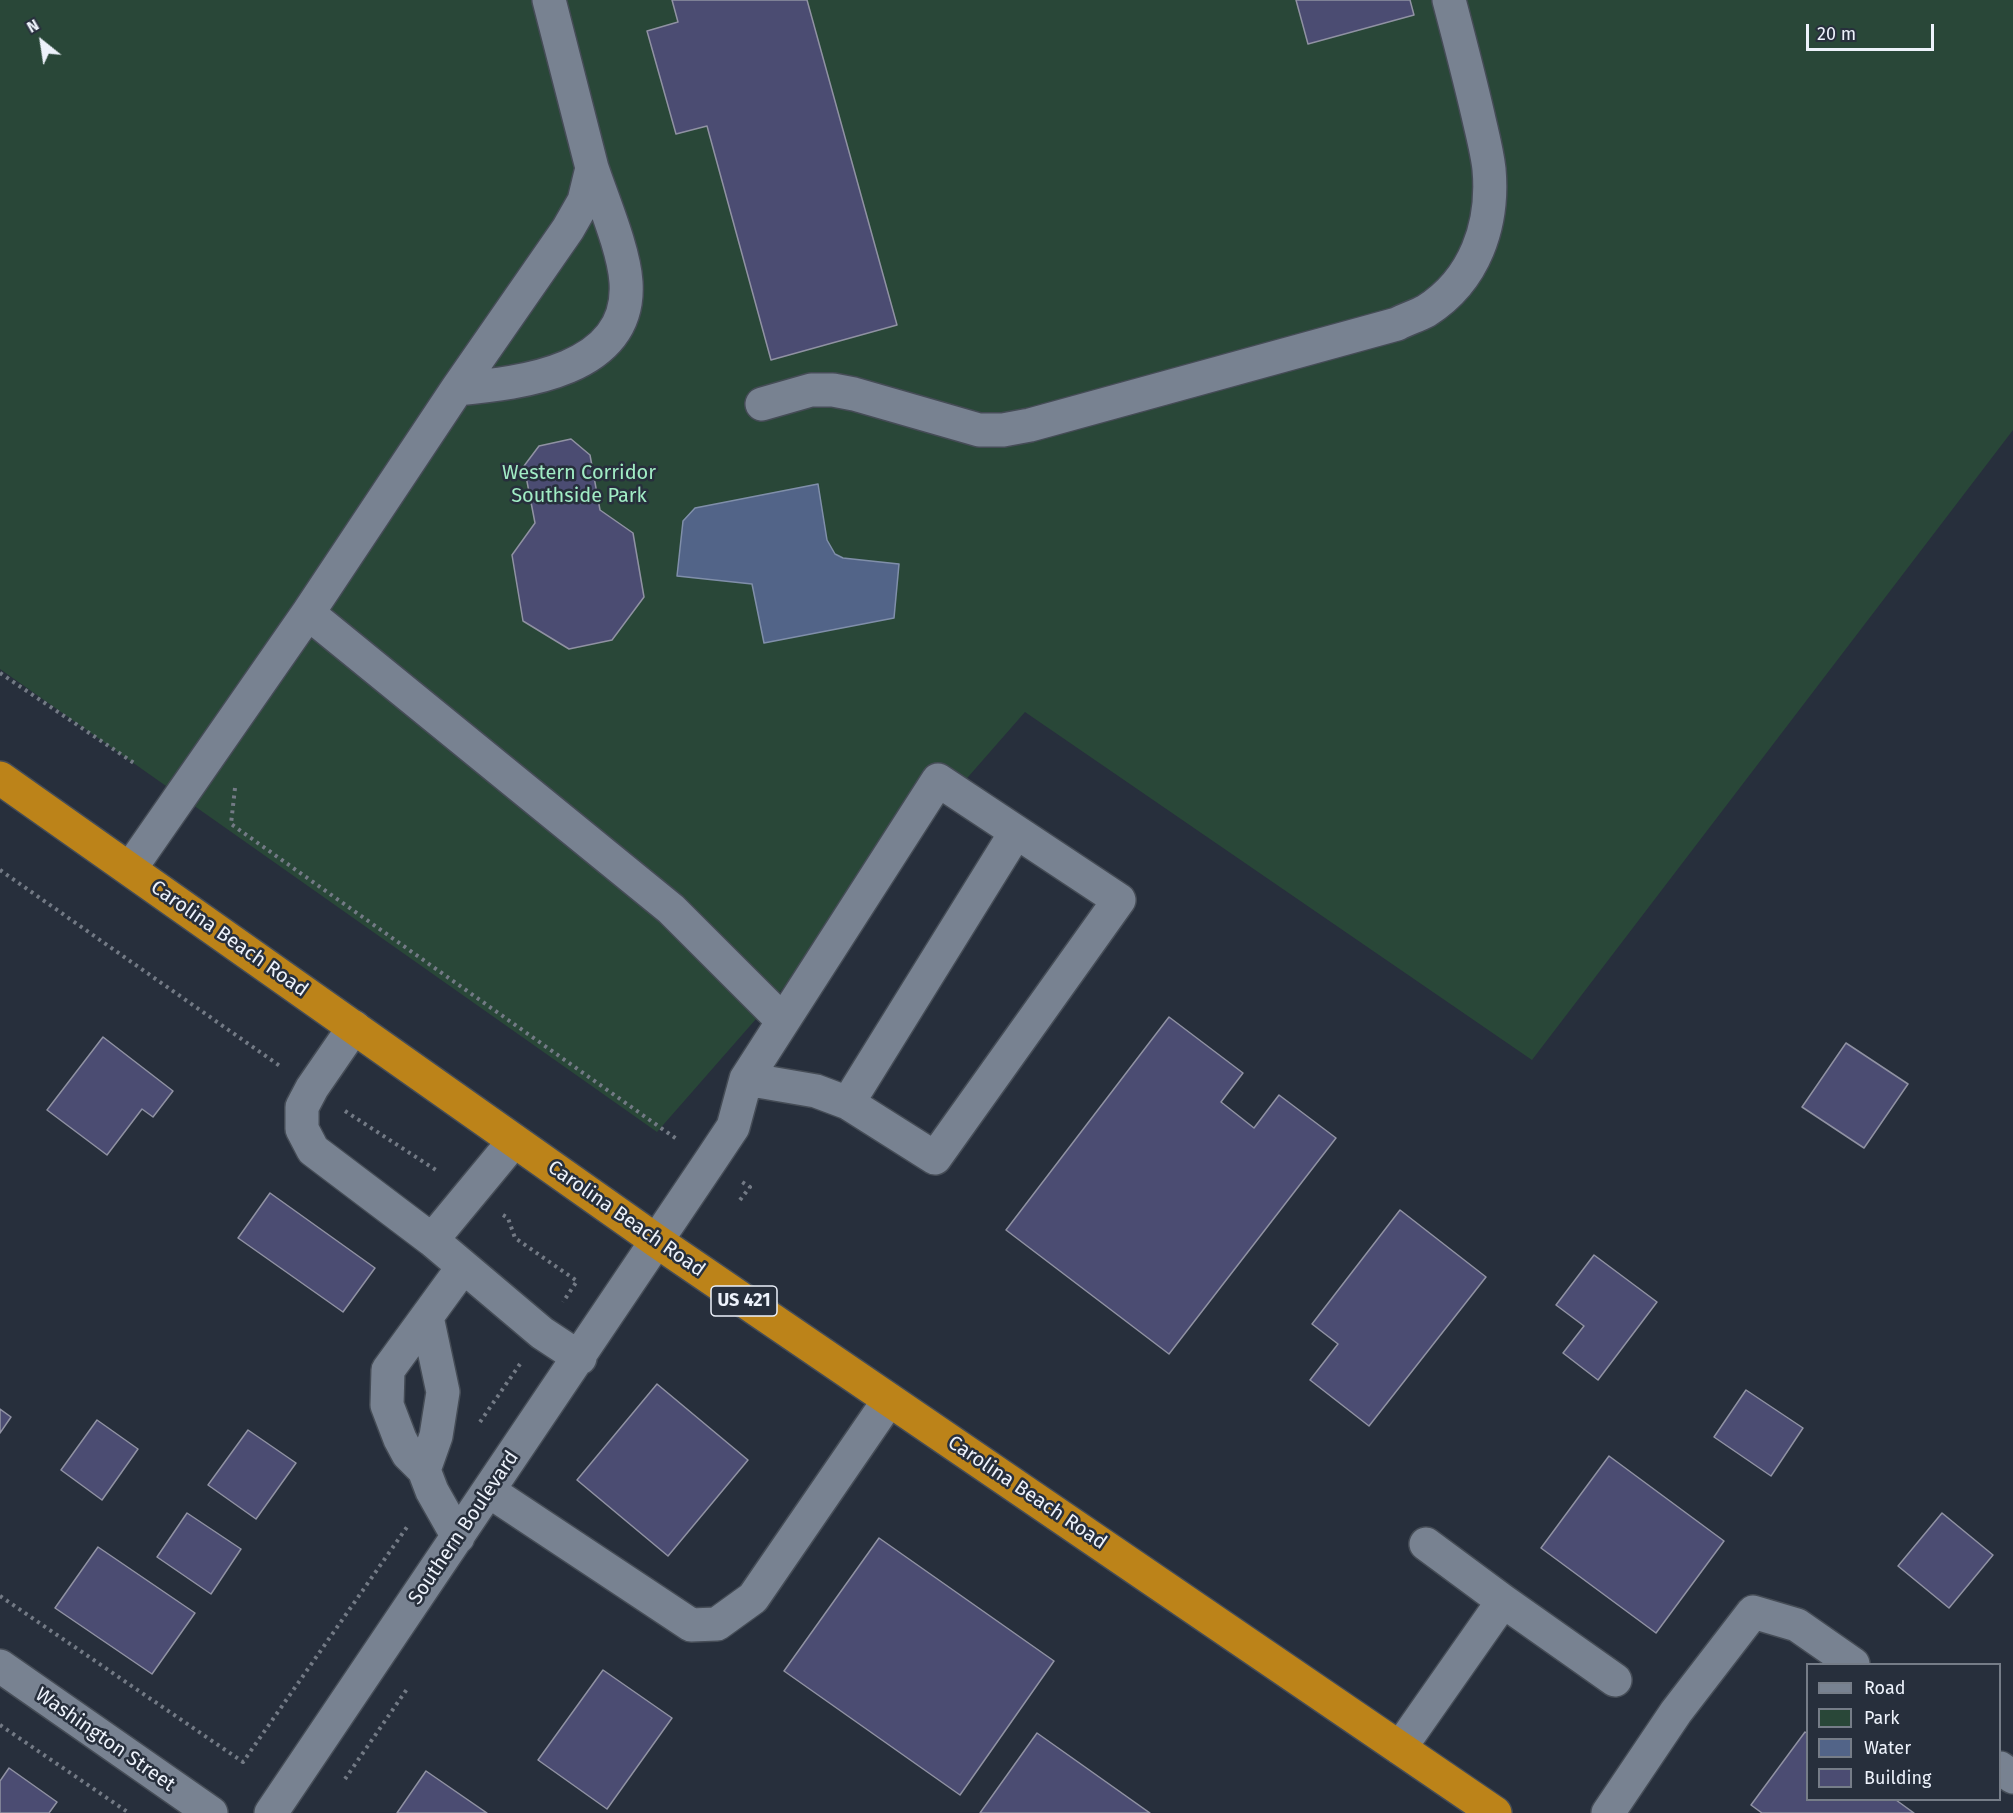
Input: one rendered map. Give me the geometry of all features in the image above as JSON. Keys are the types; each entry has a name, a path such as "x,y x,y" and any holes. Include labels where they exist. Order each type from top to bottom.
{"highway":[{"name":"Carolina Beach Road","path":"0,778 658,1242 1496,1813"}],"street":[{"path":"457,389 507,384 542,376 570,366 595,352 613,334 625,307 626,282 621,256 592,168 549,0"},
{"path":"762,404 811,390 833,390 855,394 980,430 1003,430 1030,425 1397,324 1426,311 1455,287 1474,261 1485,231 1490,198 1489,167 1467,67 1449,0"},
{"path":"130,869 308,613 457,389 568,229 584,201 592,168"},
{"path":"308,613 671,909 783,1022"},
{"name":"Southern Boulevard","path":"271,1813 580,1358 733,1127 746,1079 938,780 1016,832"},
{"path":"746,1079 816,1091 848,1103 935,1158 1119,900 1016,832 848,1103"},
{"path":"354,1027 312,1088 302,1107 302,1129 313,1150 432,1240 542,1333 580,1358"},
{"path":"432,1240 514,1141"},
{"path":"458,1537 428,1481 408,1454 387,1405 388,1371 463,1267"},
{"path":"427,1317 443,1392 428,1481"},
{"path":"489,1491 691,1625 717,1624 753,1598 889,1400"},
{"path":"1426,1544 1615,1680"},
{"path":"1400,1748 1503,1601"},
{"path":"1608,1813 1676,1712 1753,1612 1797,1625 1850,1663"},
{"name":"Washington Street","path":"0,1666 211,1813"}],"path":[{"path":"0,673 134,763"},
{"path":"479,1424 577,1281"},
{"path":"0,1596 243,1762 428,1481"},
{"path":"339,1788 407,1689"},
{"path":"0,1725 129,1813"}],"green space":[{"name":"Western Corridor Southside Park","path":"0,0 2013,0 2013,430 1532,1060 1025,712 657,1132 0,669"}],"water":[{"path":"818,484 827,540 835,554 843,558 899,564 894,618 764,643 752,584 677,576 683,521 695,508"}],"building":[{"path":"672,0 807,0 897,325 771,360 707,126 676,134 647,31 678,22"},
{"path":"1296,0 1410,0 1414,15 1308,44"},
{"path":"571,439 590,455 600,510 633,533 644,597 612,640 569,649 523,621 512,555 535,523 524,466 539,446"},
{"path":"1169,1017 1243,1073 1221,1102 1254,1128 1279,1095 1336,1138 1169,1354 1006,1230"},
{"path":"103,1037 173,1091 153,1117 142,1109 107,1155 47,1110"},
{"path":"1846,1043 1908,1084 1864,1148 1802,1107"},
{"path":"270,1193 375,1268 343,1312 238,1238"},
{"path":"1400,1210 1486,1277 1369,1426 1310,1380 1338,1344 1312,1324"},
{"path":"1594,1255 1657,1302 1598,1380 1563,1353 1584,1326 1556,1305"},
{"path":"657,1384 748,1460 668,1556 577,1480"},
{"path":"1746,1390 1803,1428 1771,1476 1714,1437"},
{"path":"0,1409 11,1417 0,1433"},
{"path":"97,1420 138,1449 102,1500 61,1470"},
{"path":"248,1430 296,1463 256,1519 208,1485"},
{"path":"1609,1456 1724,1541 1656,1633 1541,1548"},
{"path":"187,1513 241,1549 211,1594 157,1557"},
{"path":"1942,1513 1993,1555 1949,1608 1898,1566"},
{"path":"879,1538 1054,1661 960,1795 784,1671"},
{"path":"98,1547 195,1613 152,1674 55,1608"},
{"path":"603,1670 672,1718 607,1809 538,1760"},
{"path":"1805,1732 1806,1801 1897,1801 1914,1813 1762,1813 1751,1805"},
{"path":"1037,1733 1150,1813 980,1813"},
{"path":"9,1768 57,1802 49,1813 0,1813 0,1781"},
{"path":"426,1771 487,1813 397,1813"}]}
